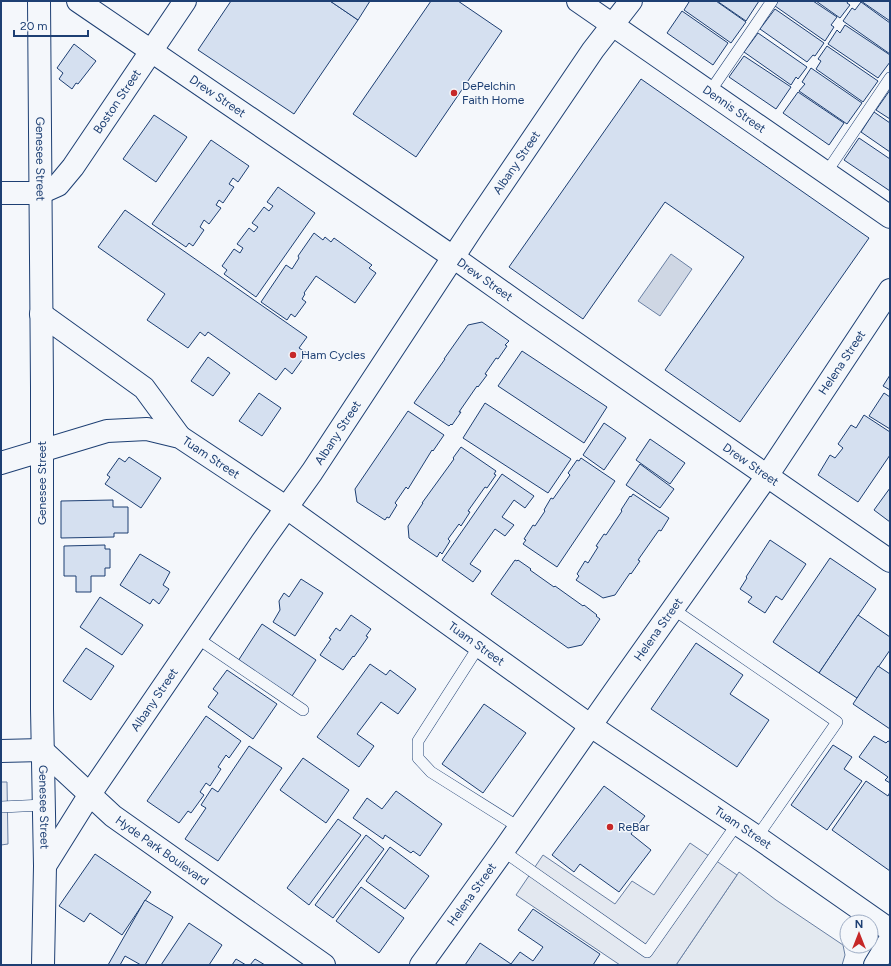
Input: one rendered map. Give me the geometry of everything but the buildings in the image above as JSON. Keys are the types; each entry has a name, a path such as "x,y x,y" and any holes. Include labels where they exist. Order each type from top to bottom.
{"street":[{"name":"Genesee Street","path":"40,1 42,750 45,866 43,965"},
{"name":"Drew Street","path":"78,1 453,257 538,318 890,561"},
{"name":"Boston Street","path":"40,193 58,185 73,167 185,1"},
{"name":"Dennis Street","path":"578,1 890,217"},
{"name":"Albany Street","path":"45,866 90,794 312,472 453,257 589,57 631,1"},
{"path":"1,194 40,193"},
{"name":"Helena Street","path":"421,965 504,851 590,726 767,476 890,290"},
{"path":"41,314 144,388 180,437"},
{"name":"Tuam Street","path":"1,463 107,431 147,429 180,437 287,508 590,726 757,837 890,930"},
{"path":"1,751 42,750"},
{"name":"Hyde Park Boulevard","path":"42,750 113,816 324,965"},
{"path":"874,965 890,940"}],"lane":[{"path":"709,93 772,1"},
{"path":"826,173 890,78"},
{"path":"673,609 837,722 757,837"},
{"path":"197,638 303,710"},
{"path":"479,646 418,741 418,758 431,772 520,828"},
{"path":"1,807 44,806"},
{"path":"504,851 647,952 737,824"}],"shaded area":[{"path":"671,254 692,269 660,316 638,301"},
{"path":"1,782 7,782 8,844 1,845"},
{"path":"690,843 737,875 676,965 620,965 516,895 543,855 615,904 632,881 654,895"},
{"path":"739,872 776,900 839,942 839,954 845,955 842,965 676,965"}],"place":[{"name":"DePelchin Faith Home","path":"454,93"},
{"name":"Ham Cycles","path":"293,355"},
{"name":"ReBar","path":"610,827"}]}
